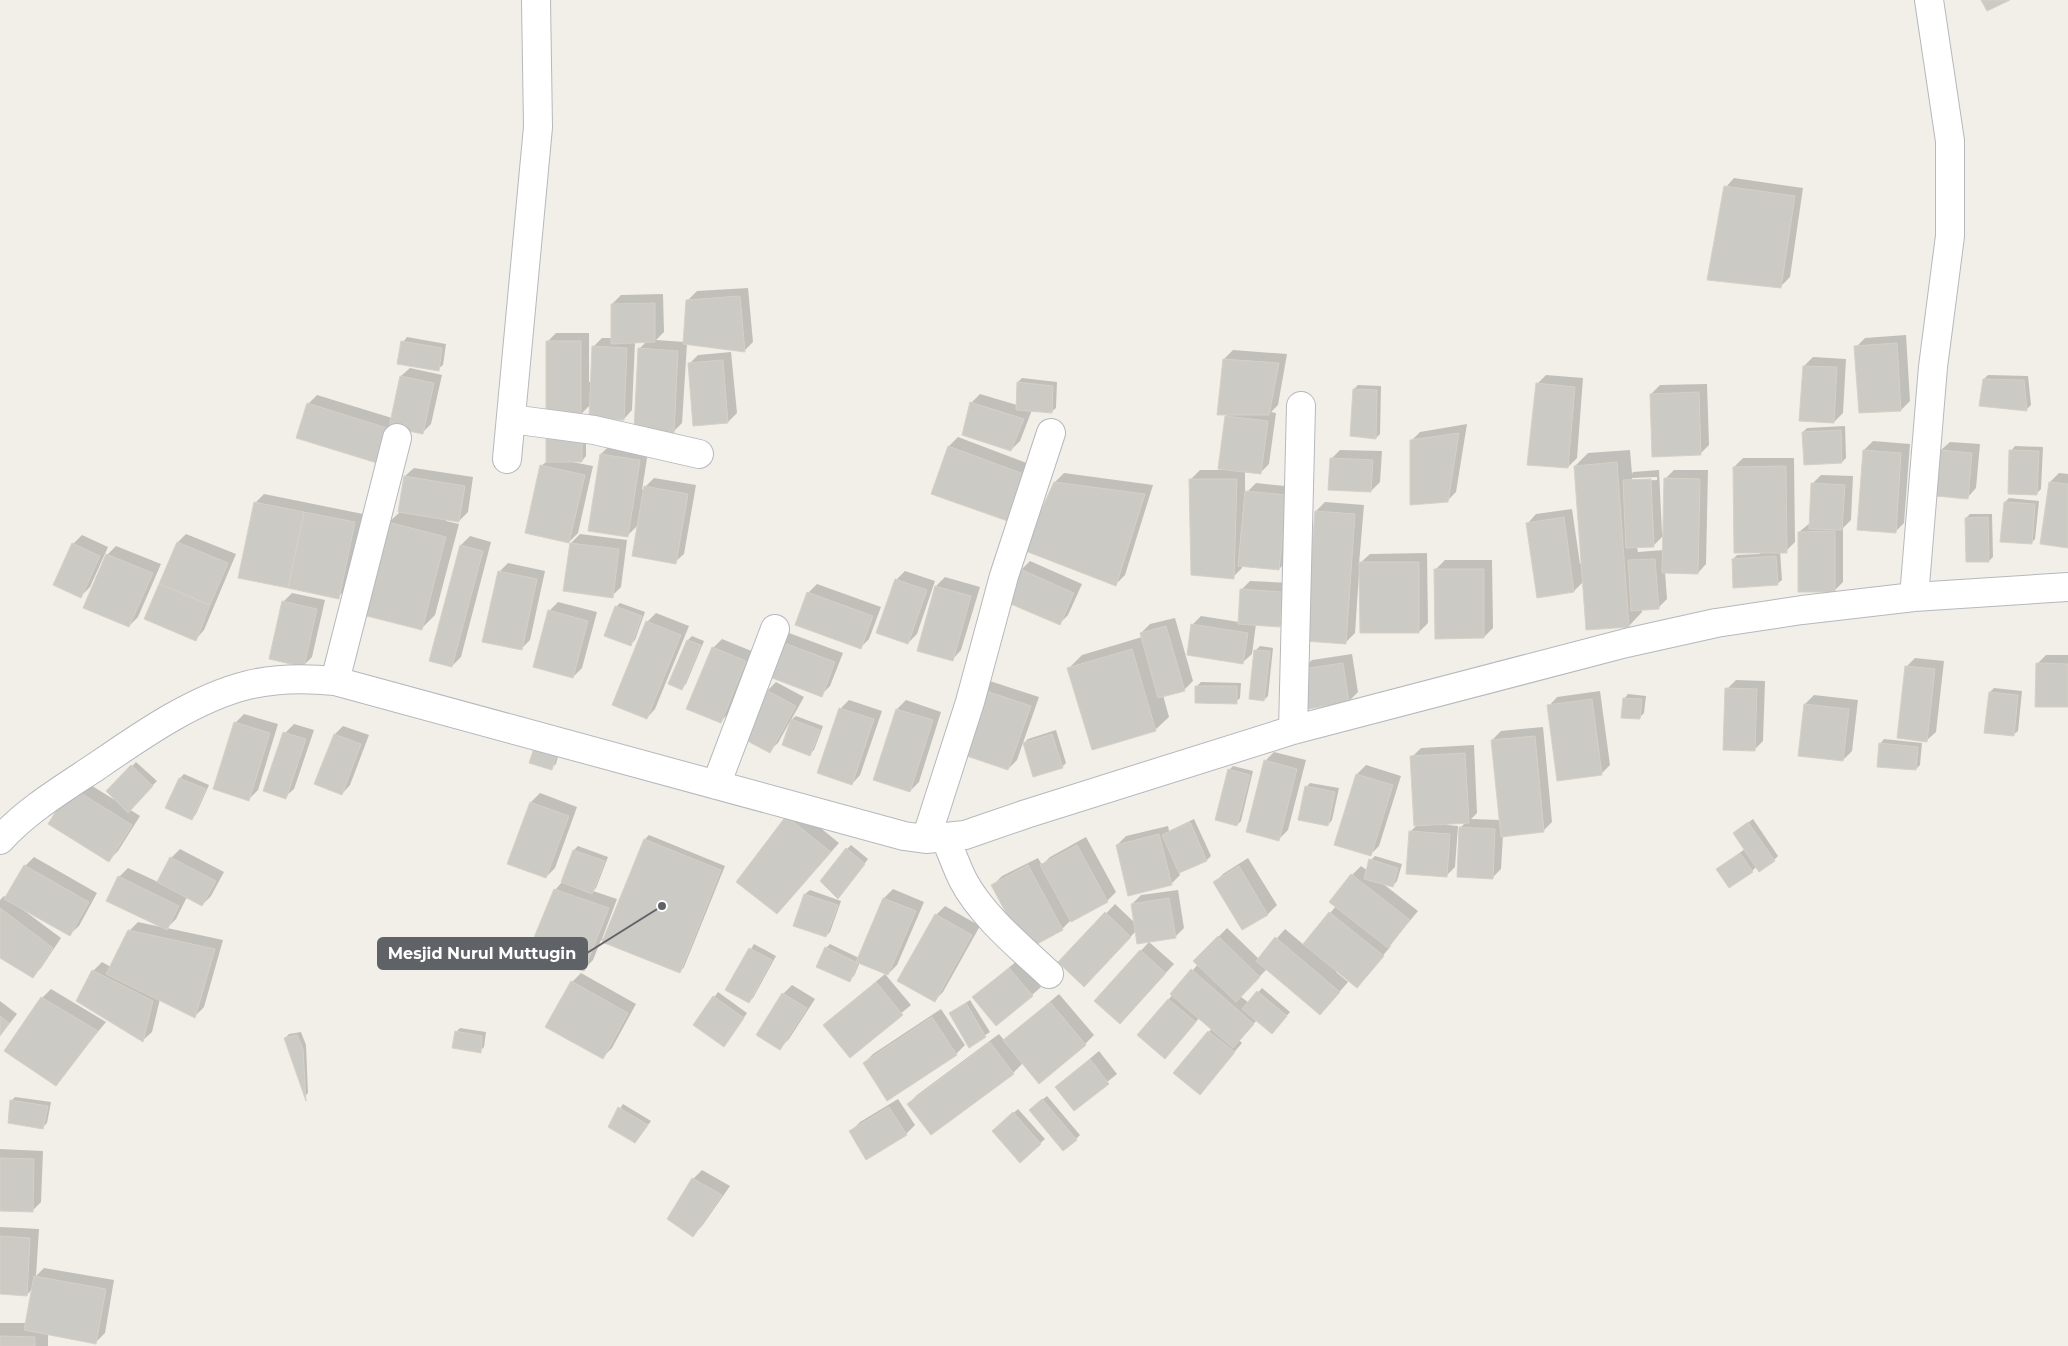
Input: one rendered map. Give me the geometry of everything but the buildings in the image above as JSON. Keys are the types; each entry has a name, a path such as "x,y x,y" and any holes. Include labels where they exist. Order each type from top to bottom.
{"street":[{"path":"507,459 538,127 536,0"},
{"path":"1914,597 1933,367 1950,236 1950,141 1929,0"},
{"path":"1293,730 1301,406"},
{"path":"510,419 594,430 699,454"},
{"path":"1049,974 991,918 963,881 936,838 1004,576 1050,433"},
{"path":"335,681 397,438"},
{"path":"0,840 10,828 56,793 148,732 215,696 248,685 279,680 310,678 335,681 904,836 936,838 965,835 1293,730 1707,625 1802,610 1914,597 2068,587"},
{"path":"716,785 775,629"}],"place":[{"name":"Mesjid Nurul Muttugin","path":"662,906"}]}
